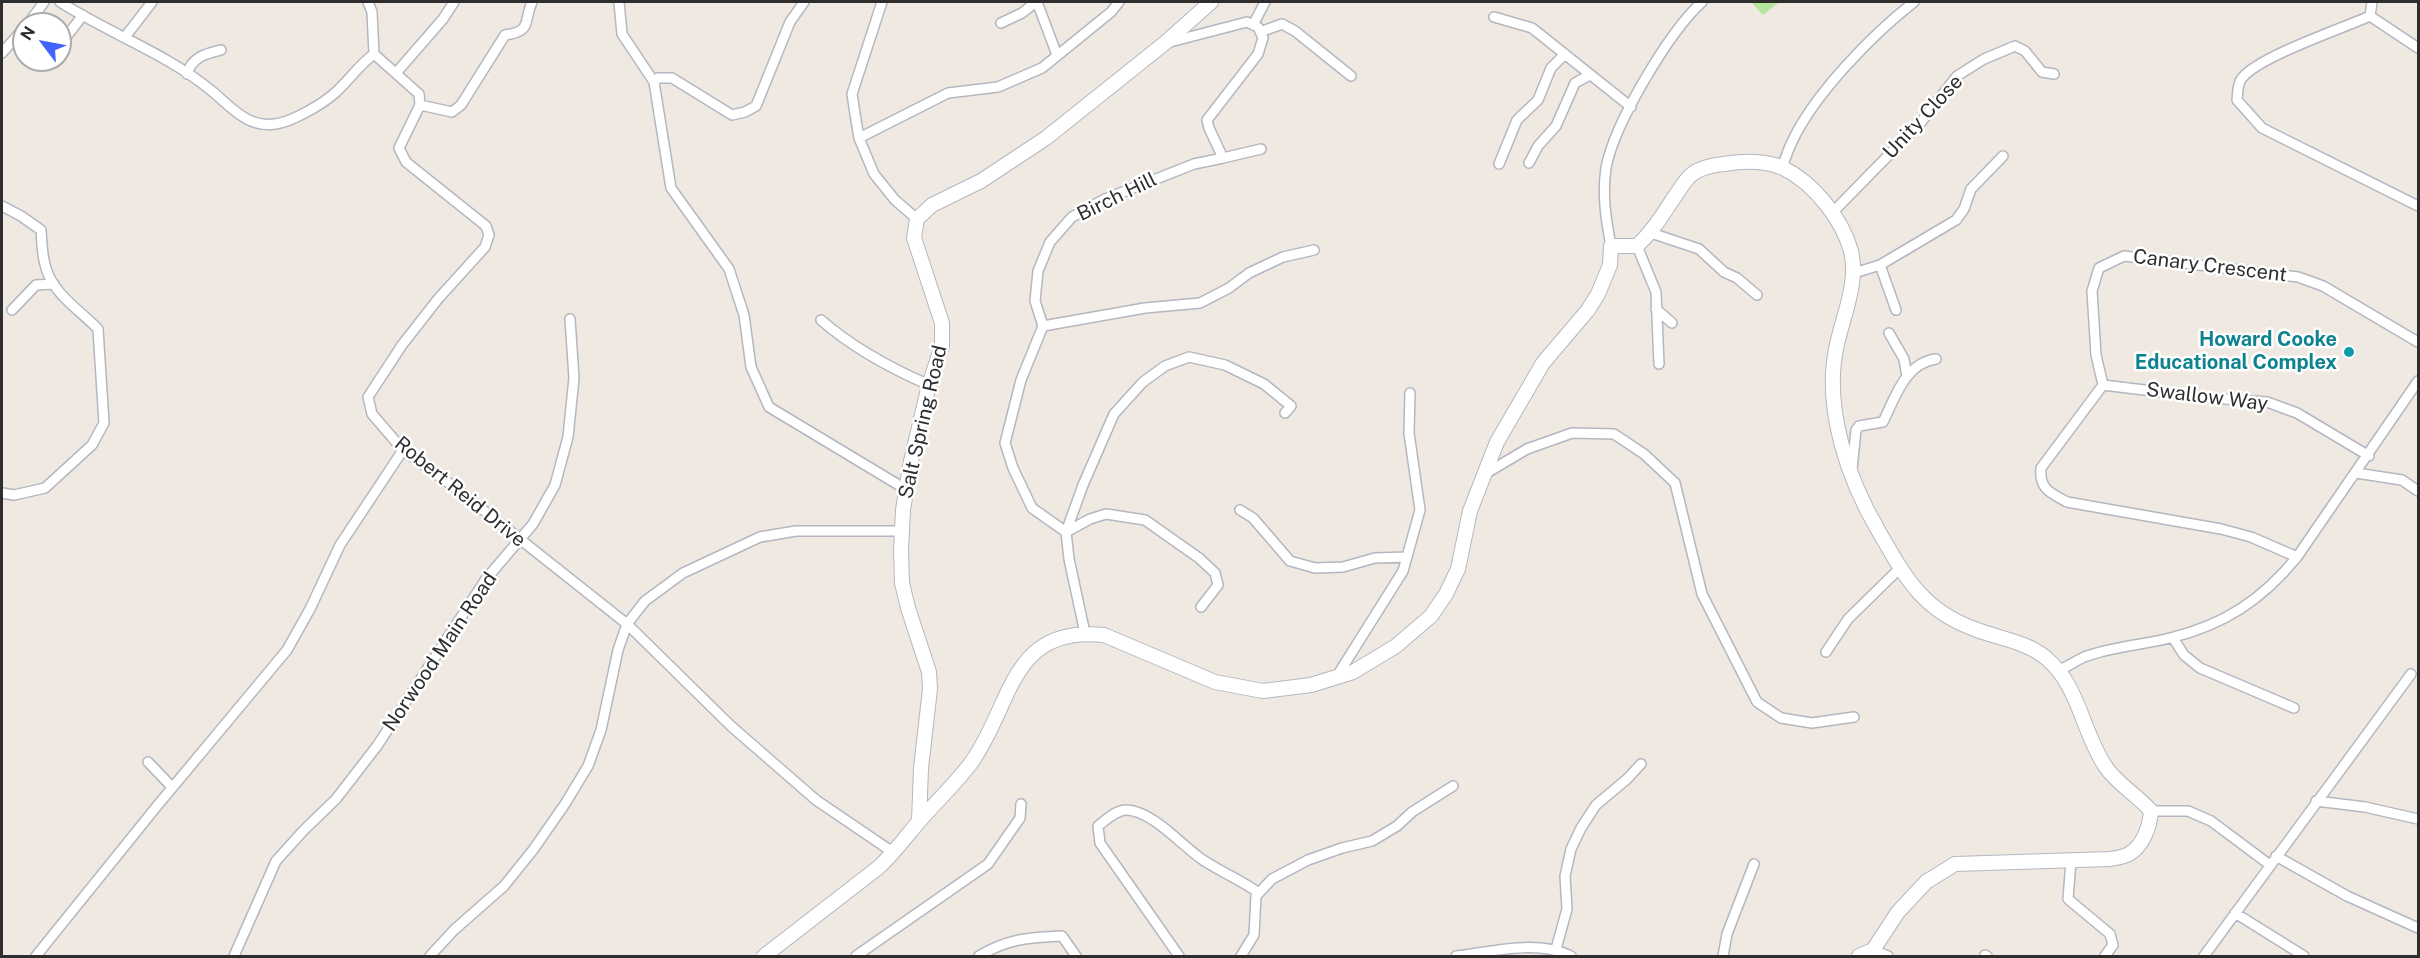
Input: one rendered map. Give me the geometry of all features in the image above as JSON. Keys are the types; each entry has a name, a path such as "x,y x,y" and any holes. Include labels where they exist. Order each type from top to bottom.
{"street":[{"path":"60,2 187,74 213,92 243,118 259,124 277,124 317,106 335,93 361,63 374,54"},
{"path":"125,37 152,2"},
{"path":"368,2 372,12 374,54 419,94 420,105 452,112 461,105 505,34 520,33 526,28 532,2"},
{"path":"396,73 443,19 454,2"},
{"path":"619,2 622,34 654,82 671,188 729,269 744,315 751,367 769,407 907,490"},
{"path":"654,82 658,78 672,78 732,115 745,112 756,106 790,22 804,2"},
{"path":"882,2 852,94 860,138 874,174 895,200 917,219 932,205 981,181 1046,138 1165,43 1211,2"},
{"path":"1001,23 1022,13 1036,2 1058,56"},
{"path":"860,138 948,93 998,87 1042,68 1111,12 1119,2"},
{"path":"1257,29 1264,2"},
{"path":"764,957 894,853 970,764 991,729 1010,684 1031,656 1046,645 1064,636 1085,633 1104,634 1215,682 1263,692 1311,685 1353,672 1381,657 1431,616 1446,594 1458,569 1470,511 1497,442 1543,363 1588,310 1598,294 1610,264 1611,246 1604,206 1607,166 1620,129 1654,63 1702,2"},
{"path":"1782,168 1792,142 1813,106 1867,46 1914,2"},
{"path":"2370,16 2372,2"},
{"path":"72,29 83,15"},
{"path":"1494,16 1532,28 1631,108"},
{"path":"2370,16 2418,48"},
{"path":"2370,16 2286,51 2252,69 2240,80 2236,100 2262,128 2418,206"},
{"path":"1165,43 1246,22 1257,29 1263,38 1258,54 1207,120 1223,158"},
{"path":"1257,29 1282,24 1295,31 1351,76"},
{"path":"2,53 12,42"},
{"name":"Unity Close","path":"1832,213 1922,121 1957,76 1984,59 2015,46 2025,51 2042,72 2054,74"},
{"path":"187,74 190,64 202,54 221,50"},
{"path":"1499,164 1517,120 1538,100 1551,68 1565,54"},
{"path":"1529,163 1538,146 1556,126 1575,83 1590,75"},
{"name":"Robert Reid Drive","path":"420,105 399,148 406,162 486,226 489,236 485,247 438,299 402,345 368,397 372,414 403,450 627,624 731,726 808,792 894,853"},
{"name":"Birch Hill","path":"1043,327 1035,301 1038,271 1050,242 1072,217 1105,199 1163,174 1194,164 1261,149"},
{"path":"1854,273 1880,265 1956,220 1964,209 1971,189 2004,156"},
{"path":"1611,246 1637,246 1651,233 1692,174 1713,165 1753,162 1782,168 1817,194 1844,232 1851,252 1854,273 1836,351 1833,375 1834,402 1840,436 1852,473 1874,523 1910,584 1939,613 1972,628 2011,640 2043,655 2060,670 2106,767 2151,811 2188,811 2211,821 2270,865"},
{"path":"2,206 41,230 45,267 54,284 98,329 104,423 92,445 45,488 14,495 2,493"},
{"name":"Salt Spring Road","path":"917,219 914,238 942,323 942,346 929,385 903,510 904,531 901,550 902,583 929,672 930,689 921,768 920,821"},
{"path":"1651,233 1699,249 1724,272 1737,278 1757,295"},
{"path":"1637,246 1656,292 1659,364"},
{"path":"1066,532 1032,508 1012,468 1005,443 1021,381 1043,327 1145,308 1200,303 1229,288 1249,273 1283,257 1314,250"},
{"name":"Canary Crescent","path":"2103,385 2096,355 2092,291 2099,268 2124,256 2298,277 2323,286 2418,342"},
{"path":"1880,265 1896,310"},
{"path":"12,310 36,285 54,284"},
{"path":"1656,309 1672,323"},
{"name":"Norwood Main Road","path":"234,957 276,861 336,799 377,746 469,604 533,524 555,485 568,437 574,378 570,319"},
{"path":"821,320 836,333 892,368 929,385"},
{"path":"1889,333 1904,359 1907,377"},
{"path":"1085,633 1069,559 1066,532 1083,485 1114,414 1143,382 1165,366 1189,357 1225,365 1264,384 1291,406 1285,413"},
{"path":"1852,473 1856,430 1859,426 1883,423 1889,404 1907,377 1922,362 1936,359"},
{"path":"2060,670 2084,657 2173,638 2207,627 2238,613 2281,576 2296,557 2369,456 2418,381"},
{"path":"2103,385 2041,468 2040,479 2047,490 2067,502 2221,529 2251,537 2296,557"},
{"name":"Swallow Way","path":"2103,385 2267,402 2297,413 2369,456"},
{"path":"1337,676 1403,571 1420,510 1409,433 1410,393"},
{"path":"1485,474 1527,449 1572,433 1614,434 1644,454 1675,483 1702,594 1757,702 1781,718 1812,723 1854,717"},
{"path":"36,957 172,786 287,650 310,609 340,545 403,450"},
{"path":"2356,473 2402,480 2418,491"},
{"path":"1240,510 1253,518 1290,561 1315,568 1343,567 1375,558 1407,557"},
{"path":"1066,532 1090,519 1106,514 1145,520 1199,558 1215,573 1218,585 1201,607"},
{"path":"430,957 454,930 504,886 566,804 588,766 601,730 618,650 627,624 645,601 683,573 760,537 796,531 904,531"},
{"path":"1826,652 1848,619 1900,568"},
{"path":"2173,638 2184,655 2200,668 2294,708"},
{"path":"2204,957 2316,801 2412,677"},
{"path":"148,762 172,786"},
{"path":"1556,949 1567,909 1565,876 1571,849 1596,805 1641,764"},
{"path":"1241,957 1254,935 1256,896 1272,879 1308,860 1342,848 1372,841 1397,826 1412,812 1454,786"},
{"path":"2316,801 2365,807 2418,819"},
{"path":"856,957 988,864 1020,818 1021,804"},
{"path":"1179,957 1100,843 1098,826 1116,812 1125,809 1138,812 1177,836 1202,859 1241,880 1259,893"},
{"path":"1859,957 1874,950 1905,904 1926,882 1955,864 2110,860 2130,854 2150,825 2151,811"},
{"path":"2276,856 2347,896 2418,928"},
{"path":"2071,861 2068,899 2110,934 2113,945 2104,957"},
{"path":"1723,957 1727,934 1754,864"},
{"path":"2235,914 2304,957"},
{"path":"980,957 994,947 1023,938 1062,936 1076,957"},
{"path":"1462,956 1500,949 1556,949 1571,957"},
{"path":"1874,950 1888,957"}],"green space":[{"path":"1751,2 1779,2 1763,15"}],"place":[{"name":"Howard Cooke Educational Complex","path":"2349,352"}]}
